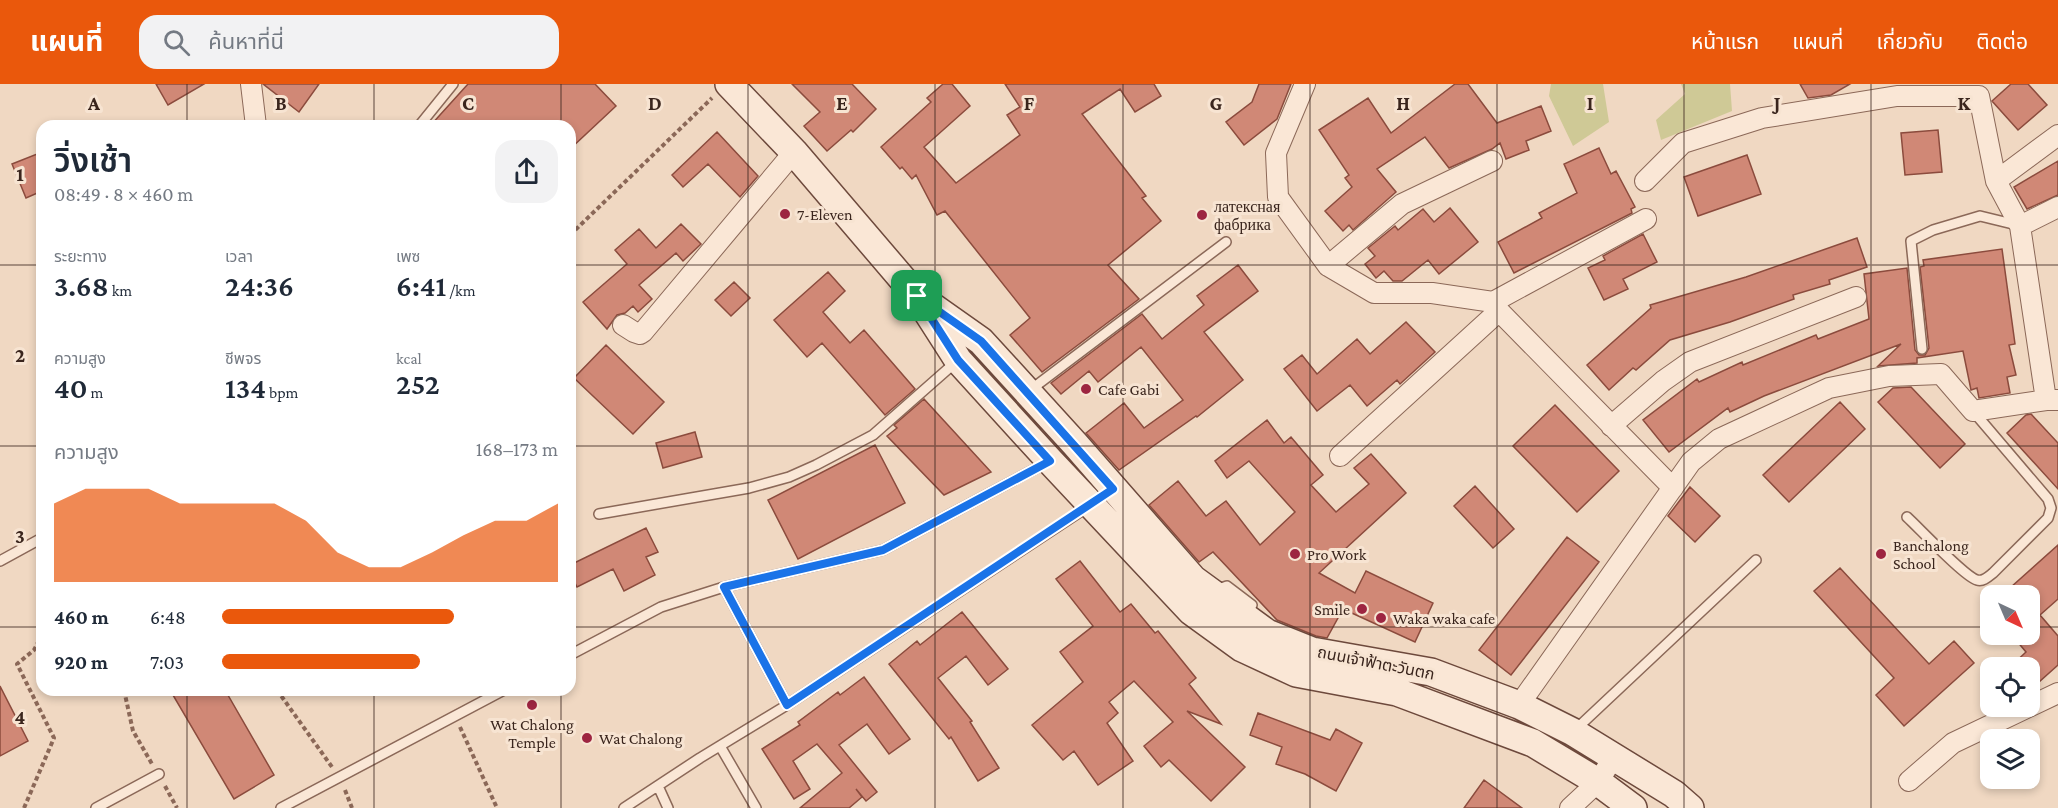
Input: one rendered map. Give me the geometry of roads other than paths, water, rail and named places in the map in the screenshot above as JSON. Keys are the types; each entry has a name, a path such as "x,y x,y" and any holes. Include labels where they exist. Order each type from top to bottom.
{"main road":[{"name":"ถนนเจ้าฟ้าตะวันตก","path":"723,88 794,152 917,296 958,360 1191,611 1242,648 1296,674 1397,692 1533,743 1598,782 1633,808"},
{"name":"ถนนเจ้าฟ้าตะวันตก","path":"917,296 981,341 1193,579 1266,633 1312,651 1431,672 1519,705 1572,732 1674,794 1690,808"},
{"path":"1050,461 1075,444"},
{"path":"1091,504 1113,489"}],"street":[{"path":"251,84 255,120"},
{"path":"1305,84 1276,153 1278,197 1328,266 1374,293 1432,293 1496,307 1673,488"},
{"path":"1519,705 1691,462 1719,439 1829,388 1889,376 1941,375 1973,411 2052,400 2020,226 1996,181 1979,96 1894,90 1762,118 1683,143 1645,181"},
{"path":"1996,181 2058,135"},
{"path":"623,325 634,332 640,334 643,332 794,152"},
{"path":"1328,266 1402,204 1492,161"},
{"path":"2020,226 2058,207"},
{"path":"1340,456 1496,307 1646,219"},
{"path":"1611,426 1663,381 1690,362 1856,297"},
{"path":"1909,781 1953,743 2058,693"},
{"path":"1570,808 1598,782 1613,758"}],"lane":[{"path":"424,120 453,84"},
{"path":"1922,349 1911,241 1933,230 1980,216 2020,226"},
{"path":"1028,392 1226,242"},
{"path":"599,514 748,488 789,477 873,435 958,360"},
{"path":"1907,517 1965,573 1976,580 1984,580 1993,573 2048,518 2051,508 2048,499 1973,411"},
{"path":"576,652 662,607 724,587 883,550 1050,461"},
{"path":"624,808 787,705 1091,504"},
{"path":"0,561 36,541"},
{"path":"1572,732 1756,560"},
{"path":"1210,591 1227,586 1252,605"},
{"path":"724,587 787,705"},
{"path":"281,808 493,696"},
{"path":"720,746 756,808"},
{"path":"96,808 159,774"},
{"path":"658,786 668,808"}],"place":[{"name":"7-Eleven","path":"785,214"},
{"name":"латексная фабрика","path":"1202,215"},
{"name":"Cafe Gabi","path":"1086,389"},
{"name":"Pro Work","path":"1295,554"},
{"name":"Banchalong School","path":"1881,554"},
{"name":"Smile","path":"1362,609"},
{"name":"Waka waka cafe","path":"1381,618"},
{"name":"Wat Chalong Temple","path":"532,705"},
{"name":"Wat Chalong","path":"587,738"}]}
